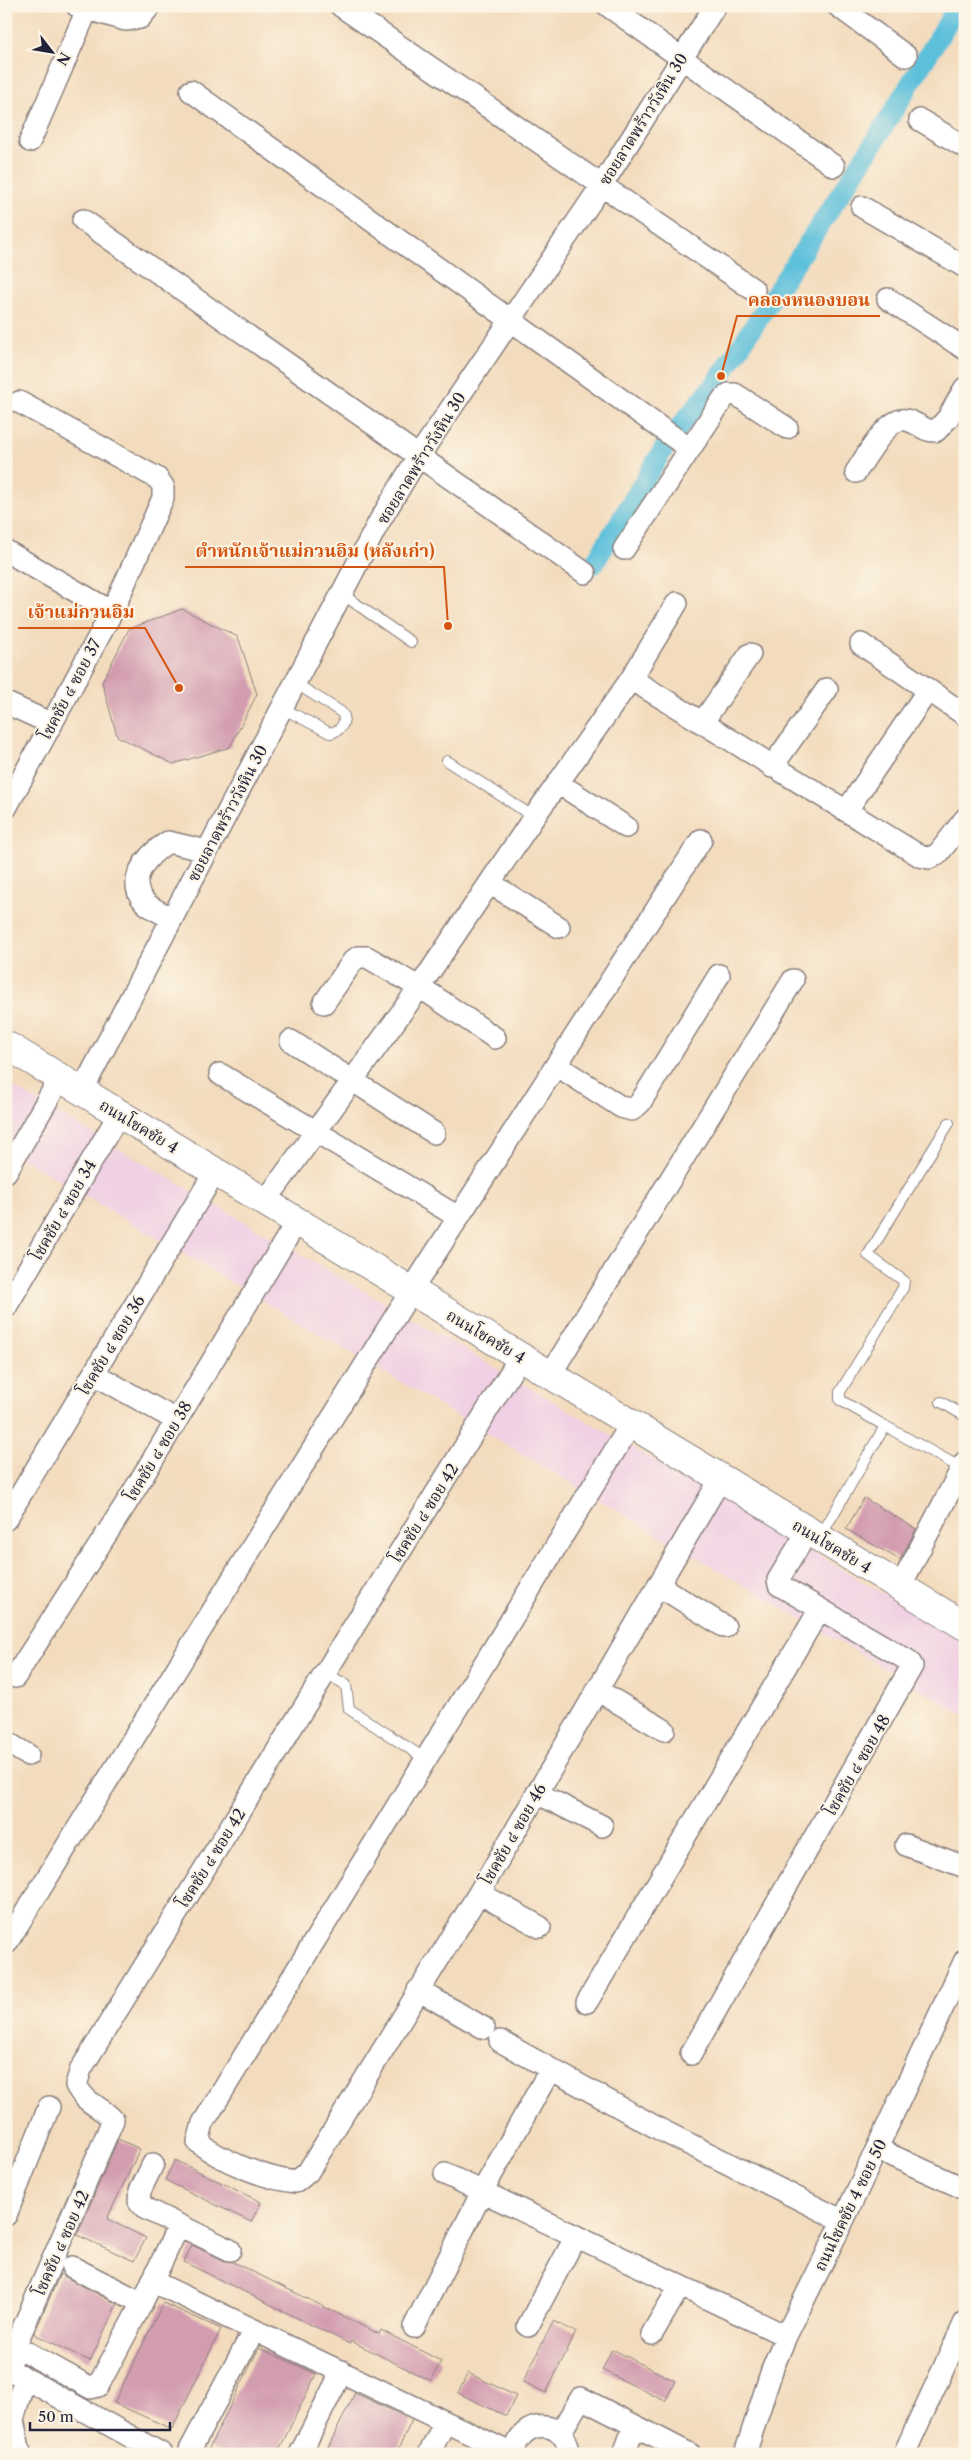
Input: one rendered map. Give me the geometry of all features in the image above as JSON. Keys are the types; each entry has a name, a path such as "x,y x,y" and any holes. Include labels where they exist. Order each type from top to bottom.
{"street":[{"path":"30,141 82,8 125,20 140,18 150,6"},
{"path":"341,6 754,290"},
{"path":"608,6 834,166"},
{"name":"ซอยลาดพร้าววังหิน 30","path":"6,1172 71,1084 172,919 379,522 418,457 512,321 602,185 715,6"},
{"path":"838,6 906,56"},
{"path":"191,91 677,440"},
{"path":"920,120 965,147"},
{"path":"862,207 965,267"},
{"path":"83,220 418,457 585,572"},
{"path":"888,299 965,349"},
{"path":"856,472 884,431 895,421 905,420 929,431 936,431 956,423 965,388"},
{"path":"624,549 677,440 729,394 735,394 787,428"},
{"name":"โชคชัย ๔ ซอย 37","path":"6,808 112,612 163,498 163,486 157,478 19,402"},
{"path":"6,551 112,612"},
{"path":"265,1202 418,988 534,817 631,679 677,603"},
{"path":"861,644 965,715"},
{"path":"702,723 750,654"},
{"path":"631,679 920,856 929,858 938,854 965,818"},
{"path":"772,766 827,689"},
{"path":"847,810 928,690"},
{"path":"6,703 52,724"},
{"path":"558,783 626,827"},
{"path":"6,1944 411,1291 701,840"},
{"path":"172,919 148,905 140,895 137,880 145,860 168,842 207,851"},
{"path":"490,883 559,927"},
{"path":"324,1003 358,958 367,957 495,1038"},
{"path":"556,1065 621,1107 632,1110 640,1103 719,975"},
{"path":"550,1375 793,980"},
{"path":"291,1041 434,1133"},
{"name":"ถนนโชคชัย 4","path":"6,1045 965,1626"},
{"path":"220,1074 317,1130 458,1217"},
{"name":"โชคชัย ๔ ซอย 34","path":"6,1307 119,1114"},
{"name":"โชคชัย ๔ ซอย 36","path":"6,1519 215,1172"},
{"name":"โชคชัย ๔ ซอย 38","path":"15,1677 129,1499 297,1221"},
{"name":"โชคชัย ๔ ซอย 42","path":"18,2375 10,2358 113,2120 107,2113 90,2104 81,2095 76,2085 81,2069 520,1357"},
{"path":"94,1374 176,1420"},
{"path":"427,1760 631,1424"},
{"path":"900,1586 960,1470"},
{"name":"โชคชัย ๔ ซอย 46","path":"427,1760 204,2124 198,2142 212,2154 281,2180 296,2182 308,2172 479,1893 721,1478"},
{"name":"โชคชัย ๔ ซอย 48","path":"691,2054 912,1666 909,1661 779,1586 778,1580 814,1535"},
{"path":"658,1585 725,1627"},
{"path":"587,2002 820,1609"},
{"path":"597,1690 664,1730"},
{"path":"6,1742 28,1755"},
{"path":"537,1793 602,1826"},
{"path":"906,1845 965,1867"},
{"path":"479,1893 540,1927"},
{"name":"ถนนโชคชัย 4 ซอย 50","path":"745,2454 786,2336 843,2221 965,1960"},
{"path":"418,1990 550,2070 661,2130 843,2221"},
{"path":"414,2327 482,2192 550,2070"},
{"path":"6,2215 49,2107"},
{"path":"877,2149 965,2189"},
{"path":"153,2164 140,2191 139,2201 146,2209 230,2250"},
{"path":"445,2174 786,2336"},
{"path":"28,2353 91,2388 98,2386 142,2303 179,2225"},
{"path":"528,2326 576,2236"},
{"path":"72,2267 142,2303"},
{"path":"152,2280 513,2454 518,2439 530,2429 545,2426 560,2433 565,2440 568,2454"},
{"path":"652,2334 680,2286"},
{"path":"904,2454 965,2322"},
{"path":"190,2450 254,2330"},
{"path":"300,2454 342,2371"},
{"path":"20,2453 12,2420 18,2375 162,2454"},
{"path":"560,2433 581,2398 690,2454"},
{"path":"429,2454 445,2422"},
{"path":"624,2454 634,2426"}],"lane":[{"path":"342,594 411,642"},
{"path":"282,708 330,733 337,732 342,727 344,716 341,712 296,683"},
{"path":"447,762 534,817"},
{"path":"949,1123 868,1255 904,1281 903,1288 840,1392 840,1400 960,1470"},
{"path":"941,1402 965,1416"},
{"path":"814,1535 885,1426"},
{"path":"326,1672 346,1685 349,1709 427,1760"}],"shaded area":[{"path":"6,1083 965,1641 965,1716 6,1149"}],"building":[{"path":"182,609 238,637 257,694 230,747 173,764 117,736 102,682 129,629"},
{"path":"864,1498 916,1529 900,1560 846,1529"},
{"path":"118,2139 140,2149 107,2219 146,2238 134,2261 77,2235"},
{"path":"175,2160 261,2202 251,2222 165,2180"},
{"path":"192,2245 225,2261 233,2262 379,2334 381,2330 441,2361 431,2381 351,2341 350,2344 184,2262"},
{"path":"60,2274 117,2304 90,2361 34,2334"},
{"path":"163,2303 221,2329 172,2429 114,2403"},
{"path":"553,2321 576,2332 546,2393 523,2382"},
{"path":"259,2348 316,2374 277,2454 221,2454 209,2448"},
{"path":"612,2349 675,2381 665,2401 602,2370"},
{"path":"468,2373 516,2396 506,2416 458,2393"},
{"path":"355,2393 412,2420 396,2454 325,2454"}],"waterway":[{"path":"594,564 671,437 721,376 875,141 958,6"}],"place":[{"name":"คลองหนองบอน","path":"721,376"},
{"name":"ตำหนักเจ้าแม่กวนอิม (หลังเก่า)","path":"448,626"},
{"name":"เจ้าแม่กวนอิม","path":"179,688"}]}
